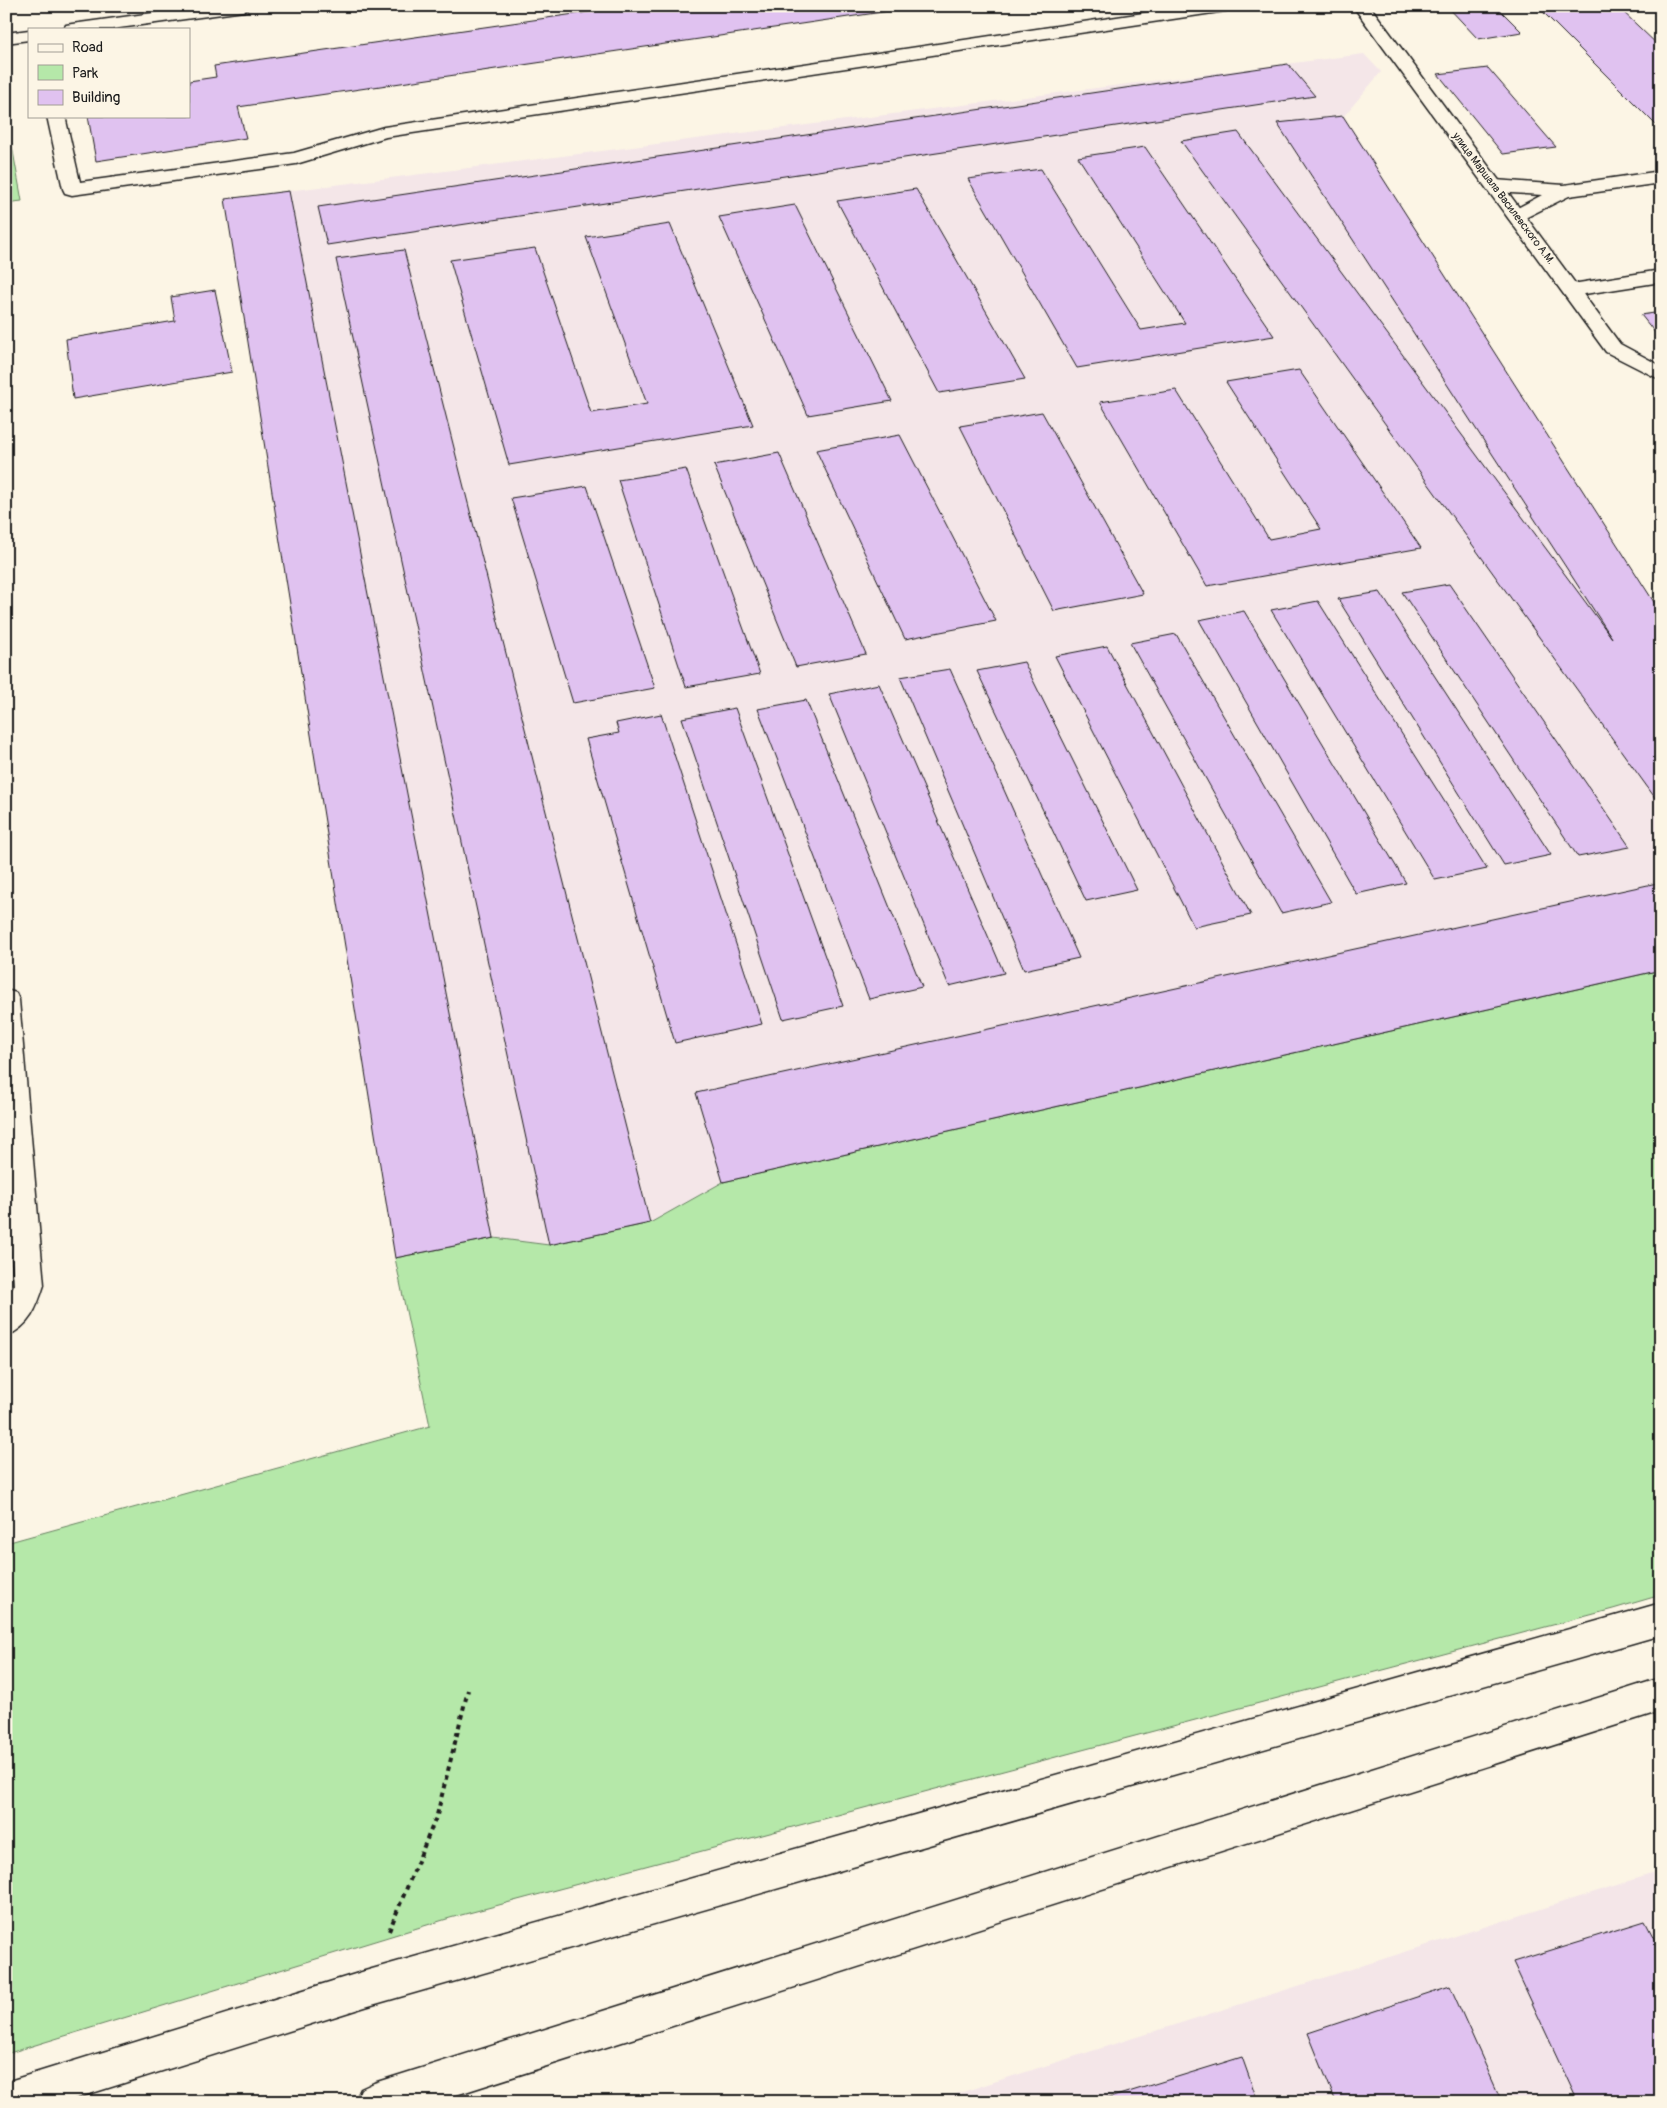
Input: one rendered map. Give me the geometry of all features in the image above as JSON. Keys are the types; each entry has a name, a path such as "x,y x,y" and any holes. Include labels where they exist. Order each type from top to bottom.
{"street":[{"path":"79,28 244,6"},
{"path":"56,118 72,189 296,158 384,132 1226,6"},
{"name":"улица Маршала Василевского А.М.","path":"1361,6 1613,348 1661,374"},
{"path":"6,38 28,34"},
{"path":"1495,186 1564,191 1661,176"},
{"path":"1517,216 1564,191"},
{"path":"1572,290 1661,276"},
{"path":"6,1000 29,1285 22,1307 6,1323"},
{"path":"6,2101 365,1989 1661,1619"},
{"path":"374,2102 1661,1694"}],"path":[{"path":"365,1989 437,1815 468,1690"}],"shaded area":[{"path":"1364,54 1381,72 1344,116 1661,613 1661,970 723,1182 650,1223 549,1245 494,1238 395,1258 225,199"},
{"path":"1661,1871 1661,2102 931,2102"}],"green space":[{"path":"6,113 22,201 6,203"},
{"path":"1661,970 1661,1595 450,1918 6,2054 6,1543 430,1426 395,1258 494,1238 549,1245 650,1223 723,1182"}],"building":[{"path":"630,6 923,6 238,107 246,138 96,161 88,118 190,118 190,81 216,77 214,66"},
{"path":"1447,6 1496,6 1522,32 1478,39"},
{"path":"1537,6 1617,6 1661,48 1661,130"},
{"path":"1288,64 1315,96 327,245 318,207"},
{"path":"1488,68 1556,147 1503,154 1438,74"},
{"path":"1343,116 1661,613 1661,806 1181,141 1238,132 1612,638 1277,123"},
{"path":"1145,147 1274,336 1077,368 968,179 1041,169 1141,330 1185,323 1078,157"},
{"path":"916,189 1025,379 939,393 837,201"},
{"path":"289,191 494,1238 395,1258 225,199"},
{"path":"795,205 892,401 808,415 719,217"},
{"path":"670,224 753,425 509,465 450,260 535,248 591,413 647,404 586,237"},
{"path":"404,250 650,1223 549,1245 336,259"},
{"path":"215,290 232,372 73,399 66,339 175,321 171,297"},
{"path":"1661,312 1661,340 1641,315"},
{"path":"1299,370 1421,548 1207,586 1100,402 1176,390 1269,539 1321,529 1226,382"},
{"path":"1042,412 1143,594 1054,611 960,426"},
{"path":"900,435 996,621 905,639 816,450"},
{"path":"779,453 866,654 796,667 714,465"},
{"path":"686,469 760,674 686,687 618,480"},
{"path":"587,486 655,688 573,703 511,498"},
{"path":"1449,584 1630,847 1578,857 1402,592"},
{"path":"1380,592 1551,855 1504,865 1338,599"},
{"path":"1318,601 1487,869 1435,880 1271,610"},
{"path":"1244,611 1406,883 1356,894 1199,620"},
{"path":"1176,634 1331,902 1281,913 1130,643"},
{"path":"1107,646 1251,915 1194,927 1055,656"},
{"path":"1024,662 1137,890 1086,901 977,671"},
{"path":"950,669 1079,958 1024,970 900,677"},
{"path":"879,684 1004,973 949,986 829,694"},
{"path":"806,700 922,987 869,999 758,709"},
{"path":"735,708 843,1006 783,1019 682,718"},
{"path":"661,714 762,1024 675,1043 586,739 619,733 616,723"},
{"path":"1657,883 1661,888 1661,970 723,1182 696,1093"},
{"path":"1645,1921 1661,1952 1661,2102 1578,2102 1513,1962"},
{"path":"1450,1986 1502,2102 1336,2102 1308,2033"},
{"path":"1242,2057 1258,2102 1107,2102 1106,2099"}]}
